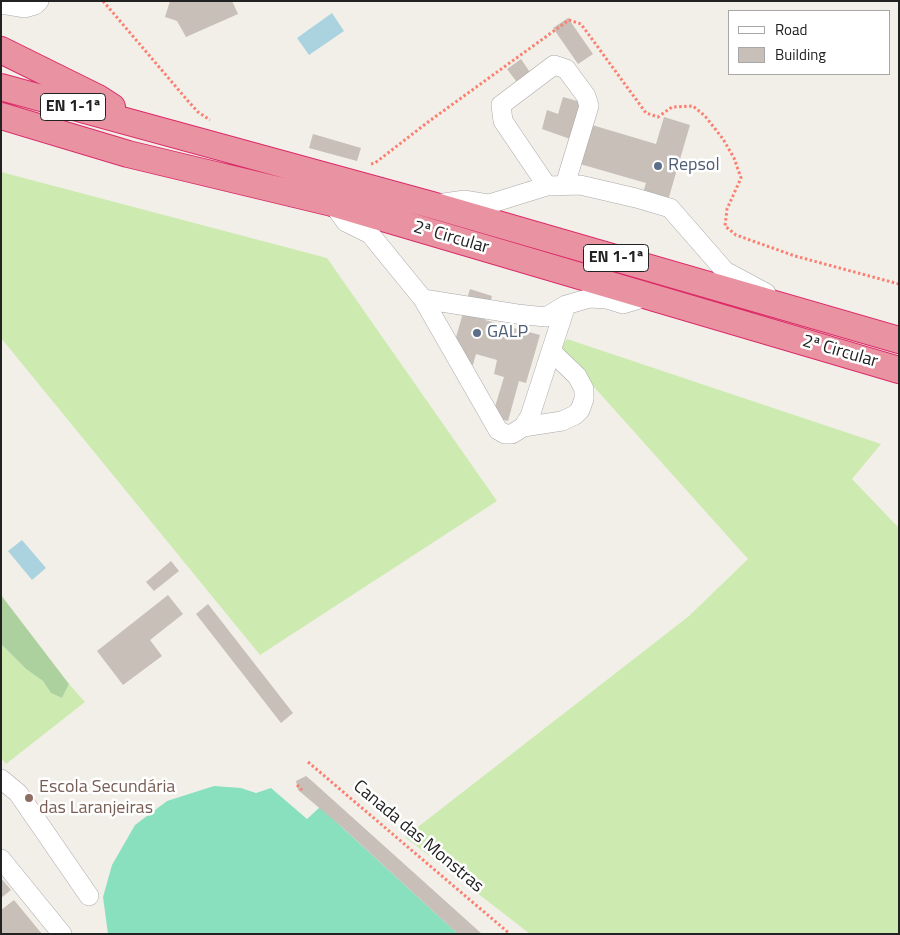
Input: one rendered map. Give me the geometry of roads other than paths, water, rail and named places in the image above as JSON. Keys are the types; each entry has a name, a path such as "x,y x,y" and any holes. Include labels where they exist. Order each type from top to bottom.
{"highway":[{"path":"1,50 98,98 145,127"},
{"name":"2ª Circular","path":"1,87 432,205 801,312"},
{"name":"2ª Circular","path":"1,116 128,154 332,203 899,370"},
{"name":"EN 1-1ª","path":"801,312 899,340"}],"lane":[{"path":"1,4 24,8 35,5 39,1"},
{"path":"547,186 503,121 502,104 554,65 566,69 586,96 589,106 565,185"},
{"path":"432,205 466,200 489,204 547,186 580,184 670,208 725,271 801,312"},
{"path":"332,203 346,222 370,234 423,299 498,430 505,434 512,434 523,428 562,420 575,415 580,410 584,399 584,389 577,376 551,351"},
{"path":"423,299 546,317 566,305 590,298 607,299 623,304 651,296"},
{"path":"523,428 530,416 566,305"},
{"path":"1,779 18,793 89,896"},
{"path":"1,859 62,934"}],"water":[{"path":"332,13 344,31 309,55 297,38"},
{"path":"22,540 46,568 32,580 8,551"}],"place":[{"name":"Repsol","path":"658,166"},
{"name":"GALP","path":"477,333"},
{"name":"Escola Secundária das Laranjeiras","path":"29,798"}]}
